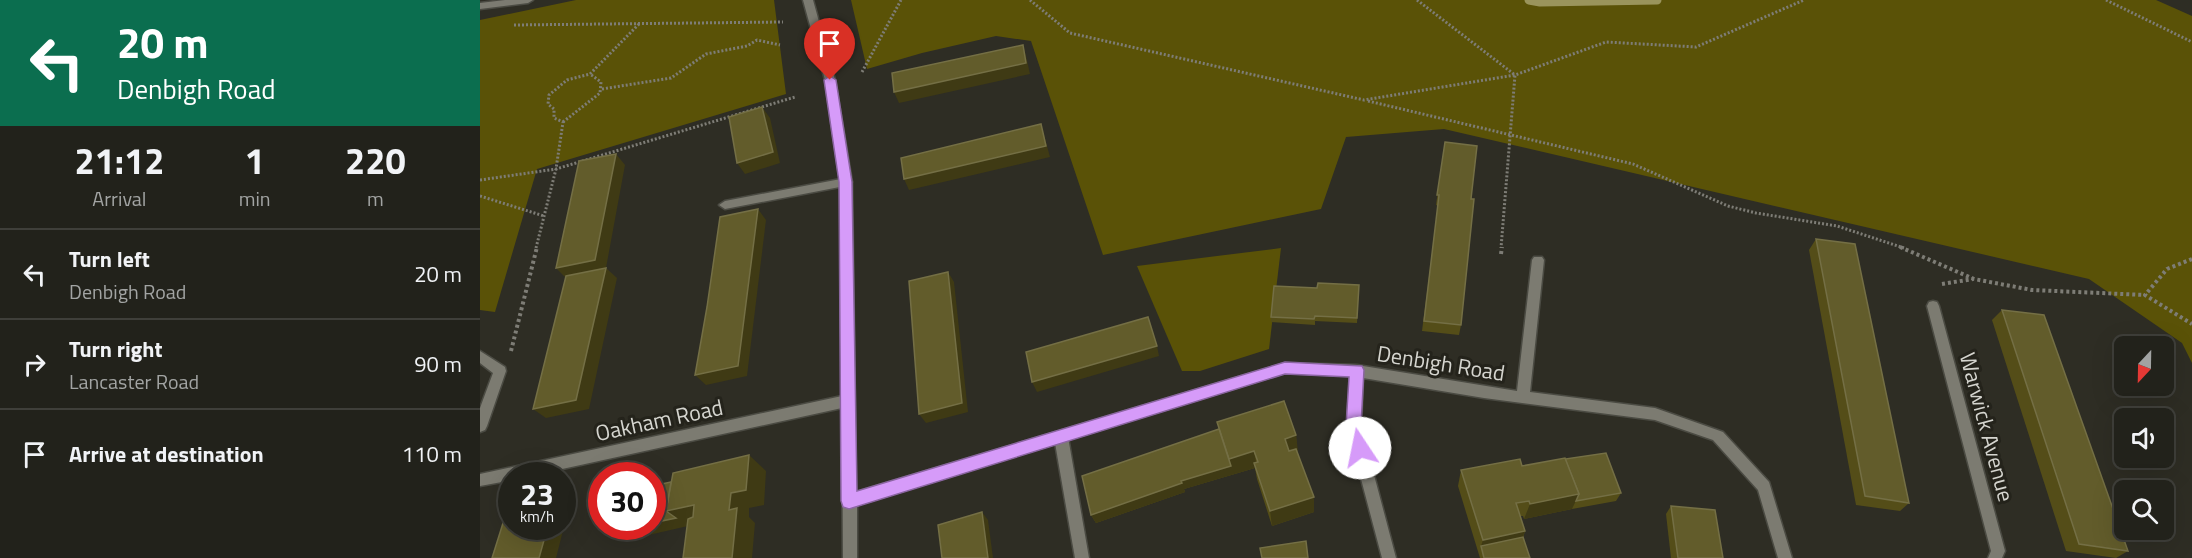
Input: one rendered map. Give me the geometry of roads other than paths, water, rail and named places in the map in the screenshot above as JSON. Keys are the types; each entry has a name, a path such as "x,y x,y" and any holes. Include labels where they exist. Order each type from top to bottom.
{"street":[{"path":"480,6 528,0"},
{"path":"808,0 830,80 846,182 850,558"},
{"path":"725,205 846,182"},
{"path":"1522,398 1538,260"},
{"name":"Warwick Avenue","path":"1933,306 1998,551 1995,558"},
{"path":"480,356 500,370 480,426"},
{"name":"Denbigh Road","path":"849,501 1285,368 1357,370 1522,398 1655,414 1718,436 1764,487 1785,558"},
{"path":"1357,370 1354,426 1389,558"},
{"name":"Oakham Road","path":"480,480 847,401"},
{"path":"1060,437 1082,558"}],"waterway":[{"path":"1529,0 1540,2 1657,0"}]}
